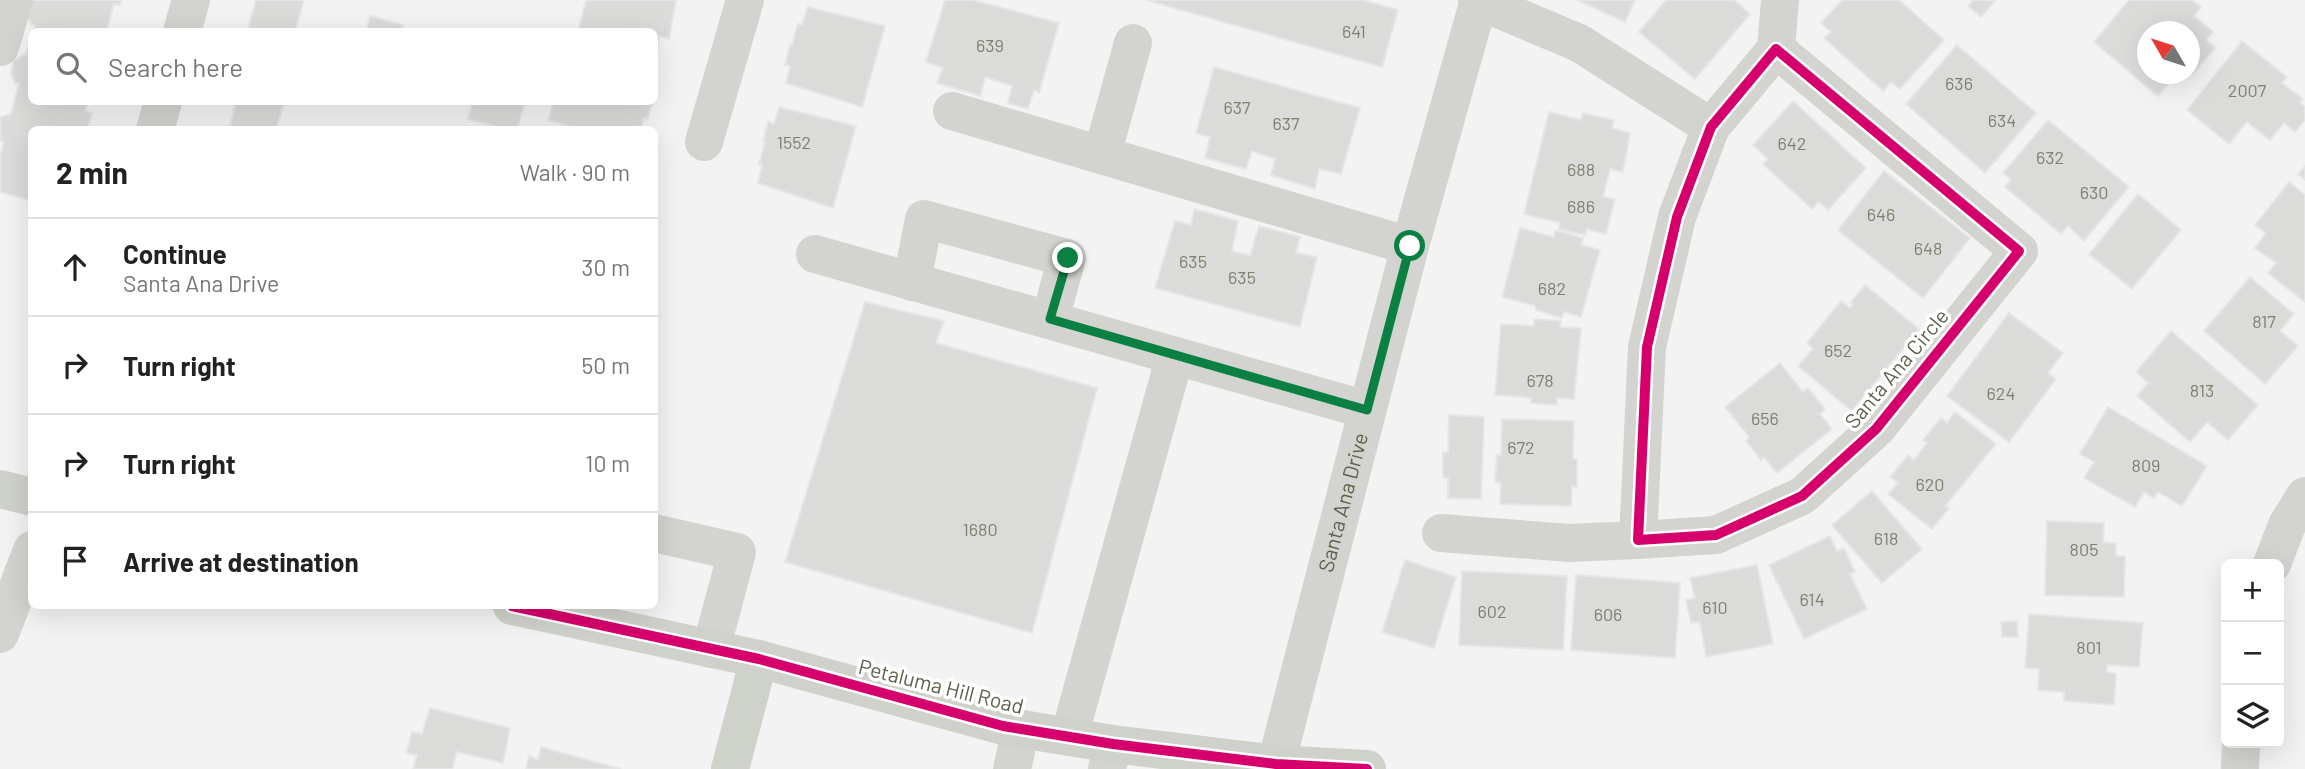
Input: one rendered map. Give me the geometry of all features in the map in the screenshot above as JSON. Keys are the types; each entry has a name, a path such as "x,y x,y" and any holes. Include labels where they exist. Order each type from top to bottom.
{"main road":[{"path":"0,489 28,496"},
{"name":"Petaluma Hill Road","path":"542,609 583,613 1003,726 1069,737 1110,757 1367,769"},
{"path":"730,769 759,659"}],"street":[{"path":"0,47 14,0"},
{"path":"184,28 191,0"},
{"path":"704,142 745,0"},
{"path":"1441,533 1569,543 1638,540 1647,347 1677,217 1711,127 1776,49 1780,0"},
{"path":"1478,1 1579,43 1711,127"},
{"name":"Santa Ana Drive","path":"1276,764 1410,246 1478,1"},
{"path":"1102,155 1133,43"},
{"name":"Santa Ana Circle","path":"1638,540 1717,535 1802,496 1876,429 2019,251 1776,49"},
{"path":"156,126 162,105"},
{"path":"952,111 1410,246"},
{"path":"912,282 924,219 1068,258 1050,319"},
{"path":"815,254 1367,410"},
{"path":"1069,737 1175,356"},
{"path":"2274,559 2287,525 2305,496"},
{"path":"658,534 737,552 711,649"},
{"path":"0,634 28,560"},
{"path":"1012,769 1021,729"},
{"path":"2240,769 2241,748"}],"building":[{"path":"122,0 120,5 114,4 107,28 34,28 35,25 31,25 26,13 30,2"},
{"path":"256,0 304,0 296,28 248,28"},
{"path":"586,0 676,0 669,39 660,36 658,44 658,28 579,28"},
{"path":"945,0 973,0 1059,23 1039,93 1034,90 1028,109 1008,103 1012,86 985,77 981,96 937,83 943,68 926,62"},
{"path":"1146,0 1363,0 1398,10 1382,67"},
{"path":"1577,0 1635,0 1625,22"},
{"path":"1666,0 1734,0 1750,14 1695,79 1639,32"},
{"path":"1842,0 1899,0 1944,40 1900,89 1891,82 1883,91 1824,38 1831,32 1821,23"},
{"path":"1973,0 1995,1 1981,17 1968,6"},
{"path":"2129,0 2192,0 2201,7 2194,16 2200,21 2137,21 2137,78 2094,42"},
{"path":"808,7 885,26 862,107 786,83 790,66 785,65 790,44 792,45 798,24 802,25"},
{"path":"370,16 403,25 402,28 367,28"},
{"path":"2200,21 2213,32 2206,40 2215,48 2200,66"},
{"path":"2242,41 2287,77 2282,83 2303,99 2300,103 2305,107 2305,120 2295,132 2284,123 2270,140 2247,122 2229,144 2187,110"},
{"path":"1957,45 2036,113 1985,173 1906,104"},
{"path":"28,49 28,105 87,105 85,111 92,113 88,126 28,126 28,200 0,192 0,156 4,142 0,141 0,117 11,114 19,84 15,83 11,74 13,61 26,55"},
{"path":"1214,67 1360,108 1341,174 1319,169 1315,189 1271,175 1275,159 1252,151 1246,169 1205,158 1210,137 1196,133"},
{"path":"2144,84 2168,84 2158,96"},
{"path":"1793,101 1866,168 1828,210 1819,202 1812,209 1763,164 1768,159 1753,145"},
{"path":"235,105 283,105 277,126 230,126"},
{"path":"472,105 524,105 518,126 493,126 468,119"},
{"path":"553,105 652,105 641,126 569,126 548,120"},
{"path":"779,107 856,126 833,208 758,183 768,121 774,124"},
{"path":"1549,112 1581,120 1583,113 1614,120 1612,128 1630,133 1623,172 1610,169 1603,197 1615,199 1606,234 1587,229 1585,235 1559,229 1560,223 1524,214"},
{"path":"2048,120 2129,187 2084,241 2068,226 2061,234 2005,187 2011,180 2003,173"},
{"path":"2305,166 2305,180 2298,174"},
{"path":"1884,171 1970,238 1923,298 1838,230"},
{"path":"2289,182 2305,195 2305,302 2268,273 2276,263 2255,248 2266,233 2255,225"},
{"path":"2138,194 2181,230 2132,289 2089,254"},
{"path":"1194,209 1238,221 1232,251 1250,256 1259,226 1300,237 1296,253 1317,257 1300,327 1155,288 1175,221 1191,225"},
{"path":"1520,228 1554,237 1555,230 1583,238 1581,245 1600,250 1581,317 1564,312 1562,318 1536,310 1535,306 1502,297"},
{"path":"2250,277 2294,314 2280,331 2298,346 2265,384 2204,331"},
{"path":"1865,285 1919,329 1852,411 1798,366 1813,349 1807,343 1841,301 1850,308 1853,304 1851,302"},
{"path":"865,302 944,321 936,343 1097,388 1032,633 785,562"},
{"path":"2009,313 2063,353 2048,373 2056,379 2009,442 1947,396"},
{"path":"1534,319 1561,321 1560,327 1581,328 1574,399 1557,398 1557,405 1531,403 1531,398 1495,395 1501,324 1534,326"},
{"path":"2171,331 2258,405 2228,440 2207,422 2190,442 2137,396 2148,383 2136,372"},
{"path":"1780,363 1803,392 1808,388 1825,409 1820,414 1832,429 1777,473 1764,457 1761,460 1746,441 1749,437 1725,407"},
{"path":"2108,407 2207,466 2182,506 2158,492 2154,498 2144,492 2135,507 2084,478 2094,462 2080,454"},
{"path":"1955,412 1996,444 1945,506 1949,508 1932,529 1888,494 1898,483 1890,477 1908,455 1914,460 1927,443 1923,440 1941,418 1947,423"},
{"path":"1449,415 1484,417 1481,499 1448,498 1448,478 1443,478 1443,452 1448,452"},
{"path":"1502,419 1574,421 1573,459 1577,459 1577,487 1572,486 1571,506 1500,504 1501,483 1495,482 1497,455 1501,455"},
{"path":"1872,491 1922,549 1882,583 1832,525"},
{"path":"2047,521 2104,523 2103,542 2116,543 2116,556 2125,556 2124,597 2045,595"},
{"path":"1830,536 1837,551 1844,548 1855,572 1850,574 1867,609 1804,639 1769,565"},
{"path":"1405,560 1456,577 1434,648 1382,632"},
{"path":"1757,565 1773,644 1706,657 1700,622 1691,623 1686,600 1695,598 1690,578"},
{"path":"1462,571 1567,576 1563,650 1459,645"},
{"path":"1576,575 1680,583 1675,658 1571,650"},
{"path":"2029,614 2143,623 2139,667 2107,665 2107,672 2116,674 2114,705 2064,701 2064,692 2038,690 2039,669 2025,668"},
{"path":"2017,621 2018,637 2002,637 2001,622"},
{"path":"430,708 510,728 503,763 457,752 452,769 413,769 417,755 406,753 412,732 422,734"},
{"path":"541,747 621,769 526,769 529,756 538,760"}],"cycle path":[{"path":"1776,49 2019,251 1876,429 1802,496 1716,535 1638,540 1647,347 1677,217 1711,127 1776,49"},
{"path":"526,609 759,659 1003,726 1113,744 1276,764 1367,769"}],"route":[{"path":"1068,258 1050,319 1367,410 1410,246"}]}
